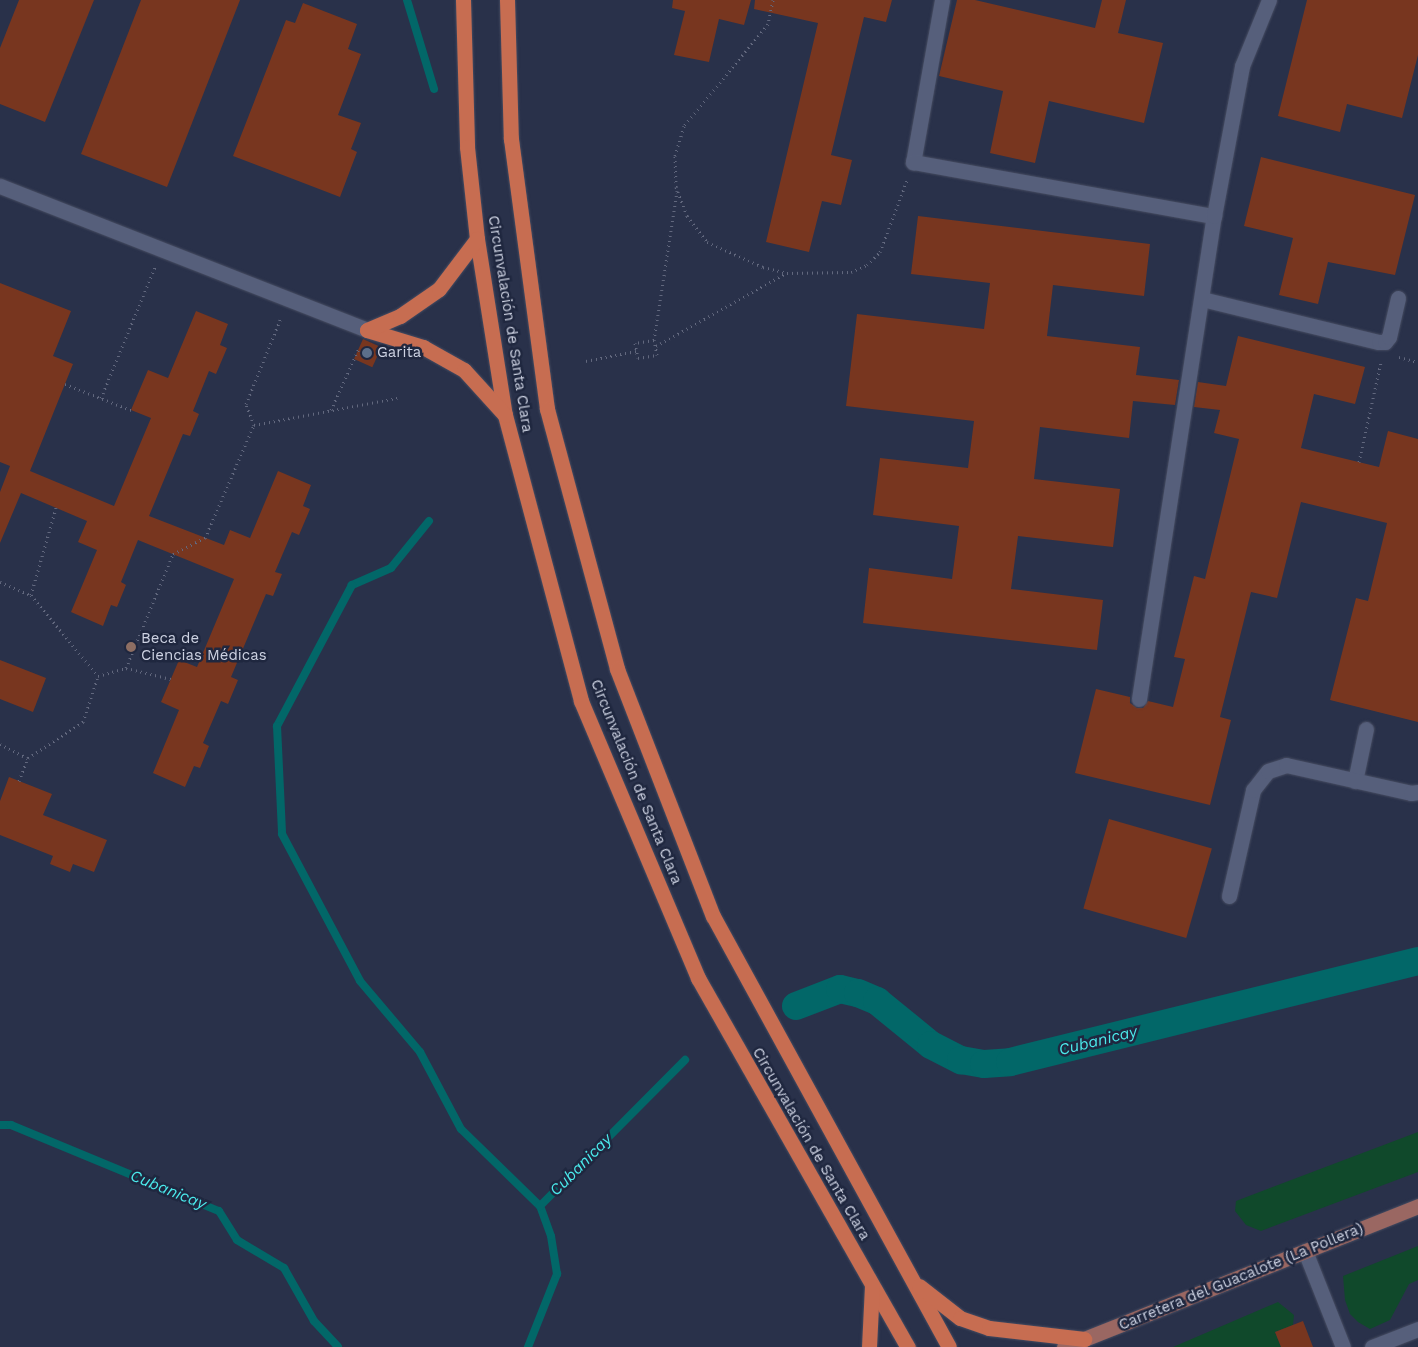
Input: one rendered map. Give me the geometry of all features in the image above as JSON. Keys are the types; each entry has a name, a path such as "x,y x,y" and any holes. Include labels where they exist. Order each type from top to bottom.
{"highway":[{"name":"Circunvalación de Santa Clara","path":"463,0 467,147 477,239 505,415 581,701 698,978 908,1347"},
{"name":"Circunvalación de Santa Clara","path":"507,0 511,140 547,409 617,669 713,916 949,1347"},
{"path":"367,330 400,316 439,289 477,239"},
{"path":"367,330 423,347 464,370 505,415"},
{"path":"912,1282 960,1318 989,1328 1081,1343"},
{"path":"869,1347 872,1285"}],"main road":[{"name":"Carretera del Guacalote (La Pollera)","path":"1064,1347 1081,1343 1418,1206"}],"lane":[{"path":"942,0 913,162 1214,216"},
{"path":"1138,699 1214,216 1242,66 1269,0"},
{"path":"0,186 367,330"},
{"path":"1202,299 1385,342 1398,298"},
{"path":"1355,780 1366,729"},
{"path":"1229,896 1253,790 1268,771 1286,765 1411,793 1418,792"},
{"path":"1306,1251 1343,1347"},
{"path":"1372,1347 1418,1329"},
{"path":"1388,1341 1404,1347"}],"path":[{"path":"654,340 635,344 638,358 657,355 654,340 677,190 675,156 684,126 768,24 773,0"},
{"path":"677,190 687,216 708,242 763,267 787,273 834,274 851,272 867,265 880,252 888,236 913,162"},
{"path":"101,398 162,250"},
{"path":"656,346 787,273"},
{"path":"126,668 173,554 205,538 254,425 246,404 289,299"},
{"path":"330,410 367,330"},
{"path":"1359,462 1385,342"},
{"path":"586,362 636,351"},
{"path":"65,384 131,410"},
{"path":"254,425 397,398"},
{"path":"31,595 56,508"},
{"path":"0,582 31,595 98,676"},
{"path":"98,676 126,668 171,679"},
{"path":"19,781 28,758 83,722 98,676"},
{"path":"0,744 28,758"}],"green space":[{"path":"1418,1132 1418,1172 1261,1231 1246,1225 1235,1211 1236,1201"},
{"path":"1418,1246 1418,1280 1409,1284 1390,1320 1370,1329 1358,1322 1350,1314 1345,1300 1343,1276"},
{"path":"1278,1302 1294,1315 1293,1325 1275,1332 1281,1347 1173,1347"}],"building":[{"path":"19,0 94,0 45,122 0,104 0,48"},
{"path":"141,0 240,0 167,187 81,154"},
{"path":"673,0 751,0 744,25 719,19 709,62 674,55 685,11 672,8"},
{"path":"755,0 892,0 886,22 864,17 831,155 852,160 841,205 822,201 809,252 766,242 818,23 754,9"},
{"path":"957,0 975,0 1095,28 1102,0 1126,0 1118,33 1163,43 1144,123 1049,101 1035,163 990,153 1003,91 939,76"},
{"path":"1307,0 1418,0 1418,55 1402,118 1347,104 1340,132 1278,116"},
{"path":"303,3 357,24 348,49 361,54 338,115 361,123 351,149 357,152 340,197 233,156 286,20 295,23"},
{"path":"1261,157 1415,195 1395,275 1328,262 1318,304 1279,295 1293,238 1244,226"},
{"path":"918,216 1150,244 1144,296 1053,285 1047,336 1140,347 1136,375 1179,380 1175,405 1133,401 1129,438 1040,427 1034,479 1120,489 1113,547 1018,536 1011,589 1103,600 1097,650 863,623 869,568 952,579 959,526 873,515 880,458 968,468 974,421 846,406 857,314 984,329 990,283 911,274"},
{"path":"0,283 71,311 53,356 73,364 30,471 114,506 151,418 131,410 148,370 168,378 196,311 228,324 220,345 227,348 216,374 209,371 193,411 199,414 190,436 183,434 149,516 224,545 230,530 250,538 278,471 311,485 303,506 310,509 299,535 292,532 275,572 282,574 273,596 266,594 231,677 238,680 228,704 221,701 203,743 209,746 200,768 194,766 185,787 153,773 179,710 161,702 179,660 197,667 234,579 138,540 121,582 126,585 117,607 111,605 103,626 71,612 97,550 78,542 87,521 21,493 0,543 0,492 10,466 0,462"},
{"path":"1238,336 1365,367 1355,404 1314,394 1301,448 1379,467 1388,431 1418,439 1418,722 1330,700 1356,598 1368,601 1387,523 1301,502 1277,598 1251,592 1220,717 1231,720 1210,805 1075,773 1096,689 1130,697 1130,703 1137,708 1143,708 1148,701 1173,707 1185,659 1174,657 1194,576 1205,579 1239,439 1214,433 1220,410 1194,407 1198,382 1226,386"},
{"name":"Garita","path":"363,339 381,347 372,367 354,359"},
{"path":"0,660 46,678 33,712 0,699"},
{"path":"9,777 52,794 43,815 107,840 94,872 73,864 70,872 50,864 53,856 0,835 0,801"},
{"path":"1109,819 1212,848 1186,938 1083,908"},
{"path":"1303,1321 1313,1347 1281,1347 1275,1332"}],"waterway":[{"path":"407,0 434,89"},
{"path":"429,521 391,568 352,585 277,726 282,834 360,981 420,1052 461,1129 540,1206"},
{"name":"Cubanicay","path":"796,1006 840,989 858,993 877,1001 931,1045 961,1060 984,1064 1010,1062 1418,961"},
{"name":"Cubanicay","path":"528,1347 557,1274 551,1236 540,1206 685,1060"},
{"name":"Cubanicay","path":"0,1125 11,1125 219,1211 237,1240 284,1268 314,1321 338,1347"}],"place":[{"name":"Garita","path":"367,353"},
{"name":"Beca de Ciencias Médicas","path":"131,647"}]}
